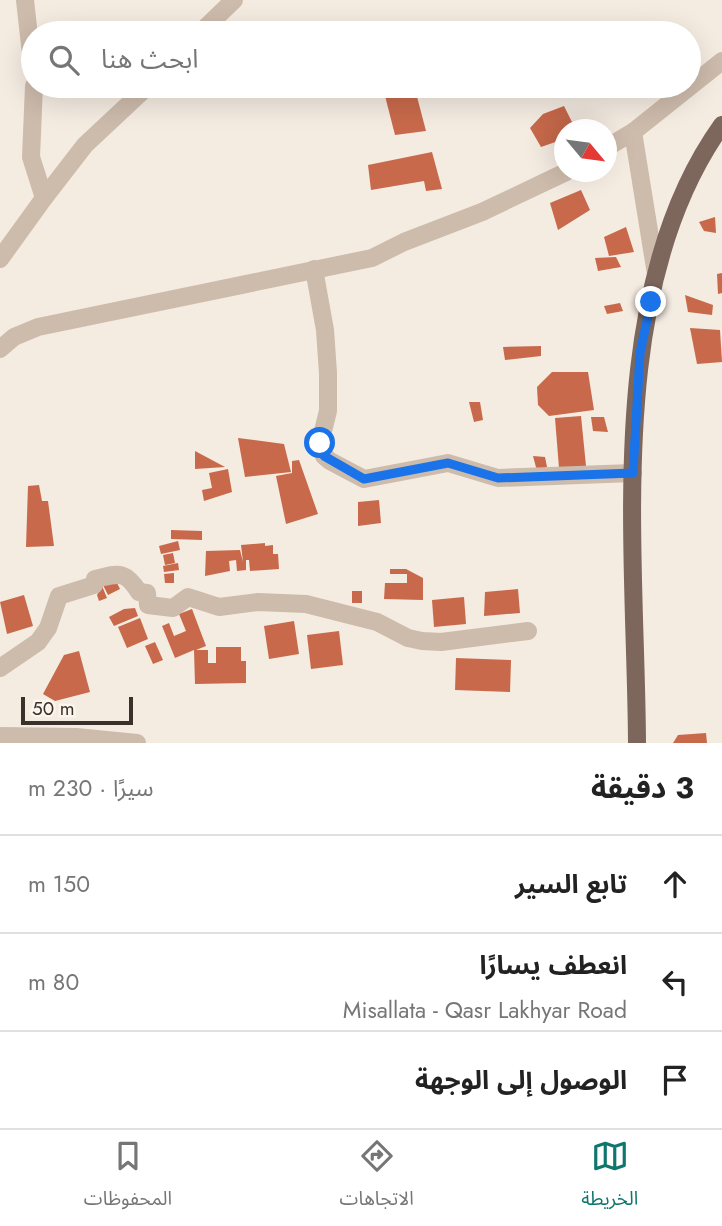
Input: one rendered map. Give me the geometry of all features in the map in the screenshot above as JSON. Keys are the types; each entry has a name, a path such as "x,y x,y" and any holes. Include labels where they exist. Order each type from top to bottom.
{"main road":[{"path":"637,743 633,473 640,353 667,236 719,133"}],"street":[{"path":"25,0 27,21"},
{"path":"212,21 234,0"},
{"path":"701,78 722,61"},
{"path":"33,98 31,157 44,198"},
{"path":"0,259 85,145 135,98"},
{"path":"617,142 676,98"},
{"path":"633,132 656,276"},
{"path":"0,349 13,337 38,327 372,258 404,242 482,212 554,178"},
{"path":"314,269 325,330 328,373 328,411 320,443 324,456 330,461 364,479 448,463 498,478 633,473"},
{"path":"0,668 38,642 59,596 94,585 95,579 111,573 120,574 132,582 139,592 147,593 148,605 173,608 188,597 219,607 291,601 377,622 408,638 441,642 528,631"},
{"path":"0,736 76,737 137,743"}],"building":[{"path":"386,98 417,98 426,131 395,135"},
{"path":"564,106 570,119 554,119 554,142 541,147 530,128 543,114"},
{"path":"432,152 442,189 426,191 424,181 371,190 368,165"},
{"path":"581,190 590,210 558,230 550,203"},
{"path":"715,217 716,233 704,231 699,222"},
{"path":"626,227 634,252 609,256 604,237"},
{"path":"616,257 621,267 598,271 595,258"},
{"path":"722,273 722,293 718,294 717,274"},
{"path":"685,295 713,305 712,315 688,312"},
{"path":"620,303 623,311 607,314 604,306"},
{"path":"690,328 720,330 722,362 697,364"},
{"path":"541,346 541,356 505,360 503,347"},
{"path":"552,372 588,372 594,410 549,416 538,405 537,387"},
{"path":"469,402 480,402 483,420 474,422"},
{"path":"581,416 586,466 559,468 555,418"},
{"path":"591,417 604,417 608,432 593,431"},
{"path":"238,438 284,444 291,472 245,477"},
{"path":"195,451 225,467 195,469"},
{"path":"533,456 545,457 547,467 537,471"},
{"path":"299,460 318,514 286,524 276,476 292,473 292,461"},
{"path":"228,469 232,492 204,501 202,490 212,488 209,473"},
{"path":"39,485 42,501 48,501 54,546 26,547 28,486"},
{"path":"379,500 381,523 358,526 358,502"},
{"path":"171,530 202,531 202,540 171,539"},
{"path":"178,541 180,550 161,554 159,546"},
{"path":"265,543 265,546 273,545 273,554 278,554 279,569 250,571 249,560 246,560 246,570 237,571 236,560 229,561 230,571 205,576 206,551 240,550 243,562 241,545"},
{"path":"173,553 175,563 165,565 163,555"},
{"path":"178,563 179,570 164,572 163,566"},
{"path":"390,569 406,569 423,578 423,600 384,599 385,583 407,583 407,574 390,574"},
{"path":"174,573 174,583 165,583 164,574"},
{"path":"116,581 120,589 108,595 102,583"},
{"path":"102,586 107,598 99,601 97,595"},
{"path":"518,589 520,613 484,616 485,592"},
{"path":"352,591 362,591 362,603 352,603"},
{"path":"24,595 33,626 7,634 0,602"},
{"path":"464,597 466,624 434,627 432,600"},
{"path":"135,608 138,616 114,626 109,617 124,609"},
{"path":"192,609 206,646 196,650 208,650 208,663 216,663 216,647 241,647 241,661 246,661 246,683 195,684 194,650 175,658 162,626 169,623 174,636 186,631 179,614"},
{"path":"140,618 148,639 127,648 118,627"},
{"path":"294,621 299,654 269,659 264,626"},
{"path":"339,631 343,665 311,669 307,635"},
{"path":"155,642 163,660 153,664 145,646"},
{"path":"79,651 90,692 55,701 43,694 64,655"},
{"path":"456,658 511,660 510,692 455,690"},
{"path":"706,733 707,743 673,743 678,735"}],"route":[{"path":"320,443 324,456 330,461 364,479 381,478 448,463 498,478 633,473 640,353 651,302"}]}
